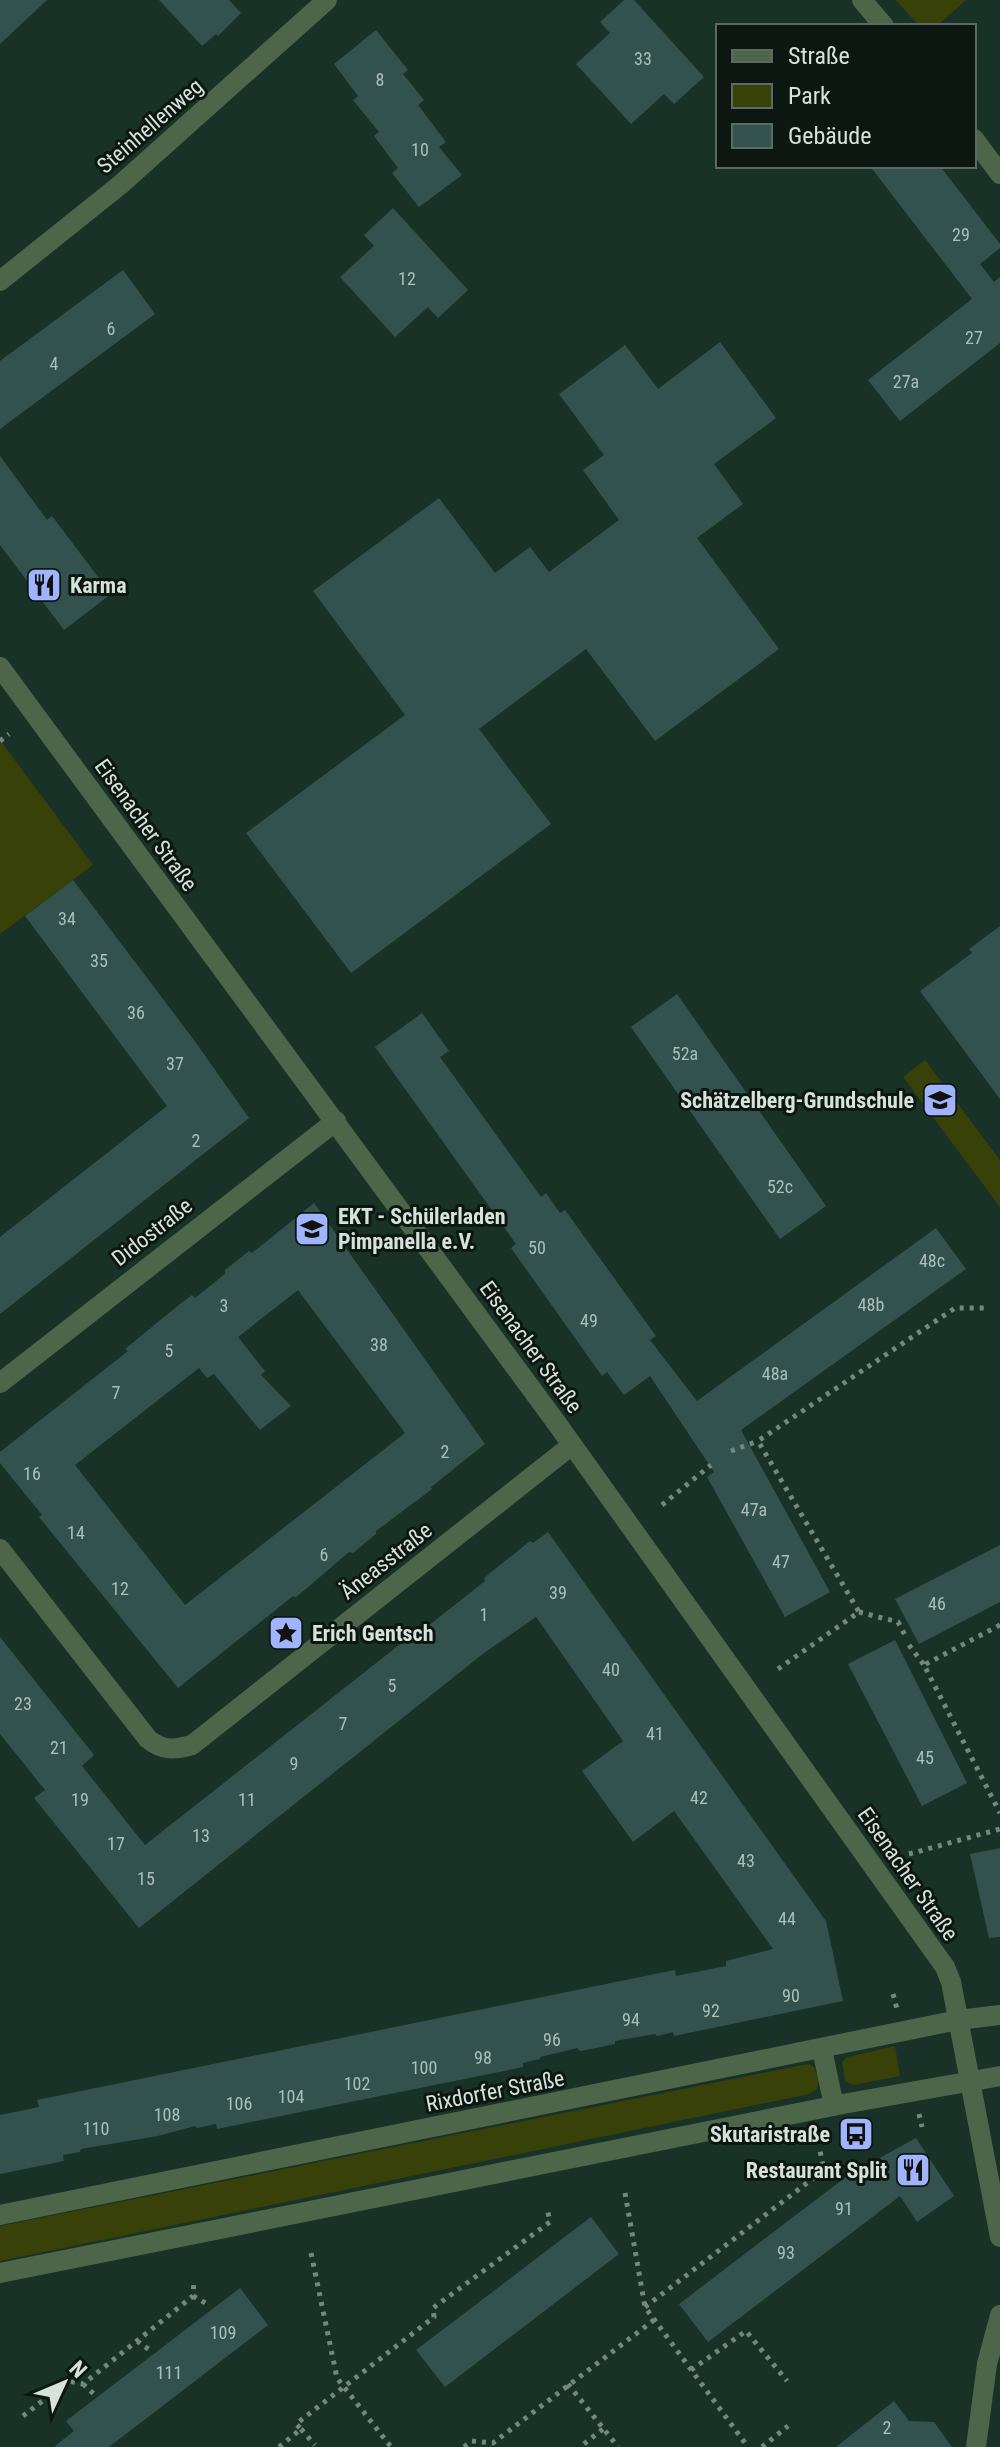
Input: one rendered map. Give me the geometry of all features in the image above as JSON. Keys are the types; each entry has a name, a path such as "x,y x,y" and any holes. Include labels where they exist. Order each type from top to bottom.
{"street":[{"name":"Steinhellenweg","path":"0,281 120,185 327,0"},
{"path":"862,0 882,24"},
{"path":"976,142 1000,174"},
{"name":"Eisenacher Straße","path":"0,667 572,1445 945,1967 971,2081"},
{"name":"Didostraße","path":"0,1383 336,1121"},
{"name":"Äneasstraße","path":"0,1549 148,1739 159,1747 175,1750 192,1745 572,1445"},
{"name":"Rixdorfer Straße","path":"0,2215 958,2020 1000,2015"},
{"path":"822,2049 834,2106"},
{"path":"0,2273 834,2106 1000,2076"},
{"path":"971,2081 1000,2237"},
{"path":"976,2447 987,2364 1000,2315"}],"path":[{"path":"0,741 9,734"},
{"path":"731,1451 758,1441 955,1308 984,1308"},
{"path":"758,1441 859,1612 898,1622 906,1637"},
{"path":"662,1505 711,1465"},
{"path":"778,1669 859,1612"},
{"path":"924,1665 1000,1625"},
{"path":"909,1645 924,1665 1000,1813"},
{"path":"909,1854 1000,1829"},
{"path":"645,2307 824,2170 820,2151"},
{"path":"625,2193 645,2307 748,2447"},
{"path":"315,2445 296,2424 434,2317 433,2308 550,2222 547,2208"},
{"path":"311,2253 337,2378 391,2447"},
{"path":"83,2384 193,2296 194,2280"},
{"path":"193,2296 209,2305"},
{"path":"464,2447 472,2441 493,2443 654,2320"},
{"path":"691,2370 746,2331 787,2381"},
{"path":"137,2341 151,2351"},
{"path":"23,2416 68,2381 83,2384 94,2394"},
{"path":"568,2384 618,2447"},
{"path":"762,2447 788,2426"},
{"path":"279,2447 301,2429"},
{"path":"584,2444 603,2429"}],"green space":[{"path":"896,0 966,0 939,24 917,24"},
{"path":"0,740 93,865 0,934"},
{"path":"925,1060 1000,1160 1000,1207 903,1077"},
{"path":"895,2046 900,2076 854,2085 845,2081 842,2062 847,2057"},
{"path":"808,2064 814,2067 819,2080 817,2089 809,2094 0,2261 0,2226"}],"building":[{"path":"0,0 47,0 0,44"},
{"path":"159,0 229,0 241,13 218,36 216,34 202,46"},
{"path":"624,0 634,0 704,77 674,104 664,94 631,124 576,64 610,33 600,22"},
{"path":"376,30 408,70 403,74 424,100 418,105 446,142 439,147 462,175 419,207 392,173 398,168 374,136 379,132 353,100 358,96 334,64"},
{"path":"872,168 942,168 1000,244 1000,248 980,264 994,282 1000,277 1000,343 900,421 868,380 972,299"},
{"path":"393,208 468,290 438,318 428,307 395,337 340,277 374,246 364,235"},
{"path":"123,270 155,314 0,429 0,361"},
{"path":"720,342 776,418 714,464 743,504 697,538 779,649 655,741 586,649 479,729 551,824 351,973 246,833 405,715 313,591 439,498 495,573 530,547 549,572 619,520 583,470 604,455 559,394 625,345 658,389"},
{"path":"0,456 47,520 52,516 111,594 64,630 0,545"},
{"path":"73,880 249,1118 0,1314 0,1237 167,1106 25,916"},
{"path":"1000,926 1000,1099 920,991 972,953 969,949"},
{"path":"677,994 826,1206 780,1239 631,1027"},
{"path":"422,1013 449,1051 440,1057 541,1197 546,1193 560,1213 565,1210 656,1336 650,1340 697,1401 936,1228 966,1269 741,1430 830,1592 785,1617 707,1477 714,1472 650,1376 624,1395 607,1372 602,1376 511,1248 516,1244 375,1047"},
{"path":"314,1203 485,1444 353,1553 349,1552 178,1688 39,1517 42,1515 0,1463 0,1452 128,1351 125,1349 180,1304 192,1295 195,1298 249,1251 252,1253","holes":["298,1290 405,1433 185,1605 75,1465 199,1368 207,1378 214,1374 260,1430 291,1406 261,1375 265,1371 238,1337"]},
{"path":"548,1532 826,1921 843,2001 674,2036 673,2032 655,2034 580,2051 577,2048 540,2057 523,2063 523,2067 217,2129 216,2124 195,2126 158,2136 81,2149 80,2152 63,2155 64,2161 0,2174 0,2115 39,2107 37,2100 675,1970 676,1976 726,1966 726,1961 773,1949 674,1811 633,1842 582,1771 623,1741 536,1617 484,1653 139,1928 34,1798 45,1790 0,1734 0,1637 94,1755 82,1766 145,1845 413,1634 418,1634 530,1541 533,1543"},
{"path":"1000,1545 1000,1602 919,1644 895,1599"},
{"path":"895,1640 967,1783 922,1806 848,1664"},
{"path":"1000,1848 1000,1937 989,1938 970,1854"},
{"path":"916,2138 954,2196 917,2222 900,2196 708,2342 679,2304 863,2164 865,2166"},
{"path":"591,2217 619,2254 445,2387 416,2350"},
{"path":"240,2288 268,2325 109,2447 54,2447 74,2431 66,2421"},
{"path":"894,2401 909,2421 934,2422 952,2447 836,2447"}],"place":[{"name":"Karma","path":"44,585"},
{"name":"Schätzelberg-Grundschule","path":"940,1100"},
{"name":"EKT - Schülerladen Pimpanella e.V.","path":"312,1229"},
{"name":"Erich Gentsch","path":"286,1633"},
{"name":"Skutaristraße","path":"856,2134"},
{"name":"Restaurant Split","path":"913,2170"}]}
